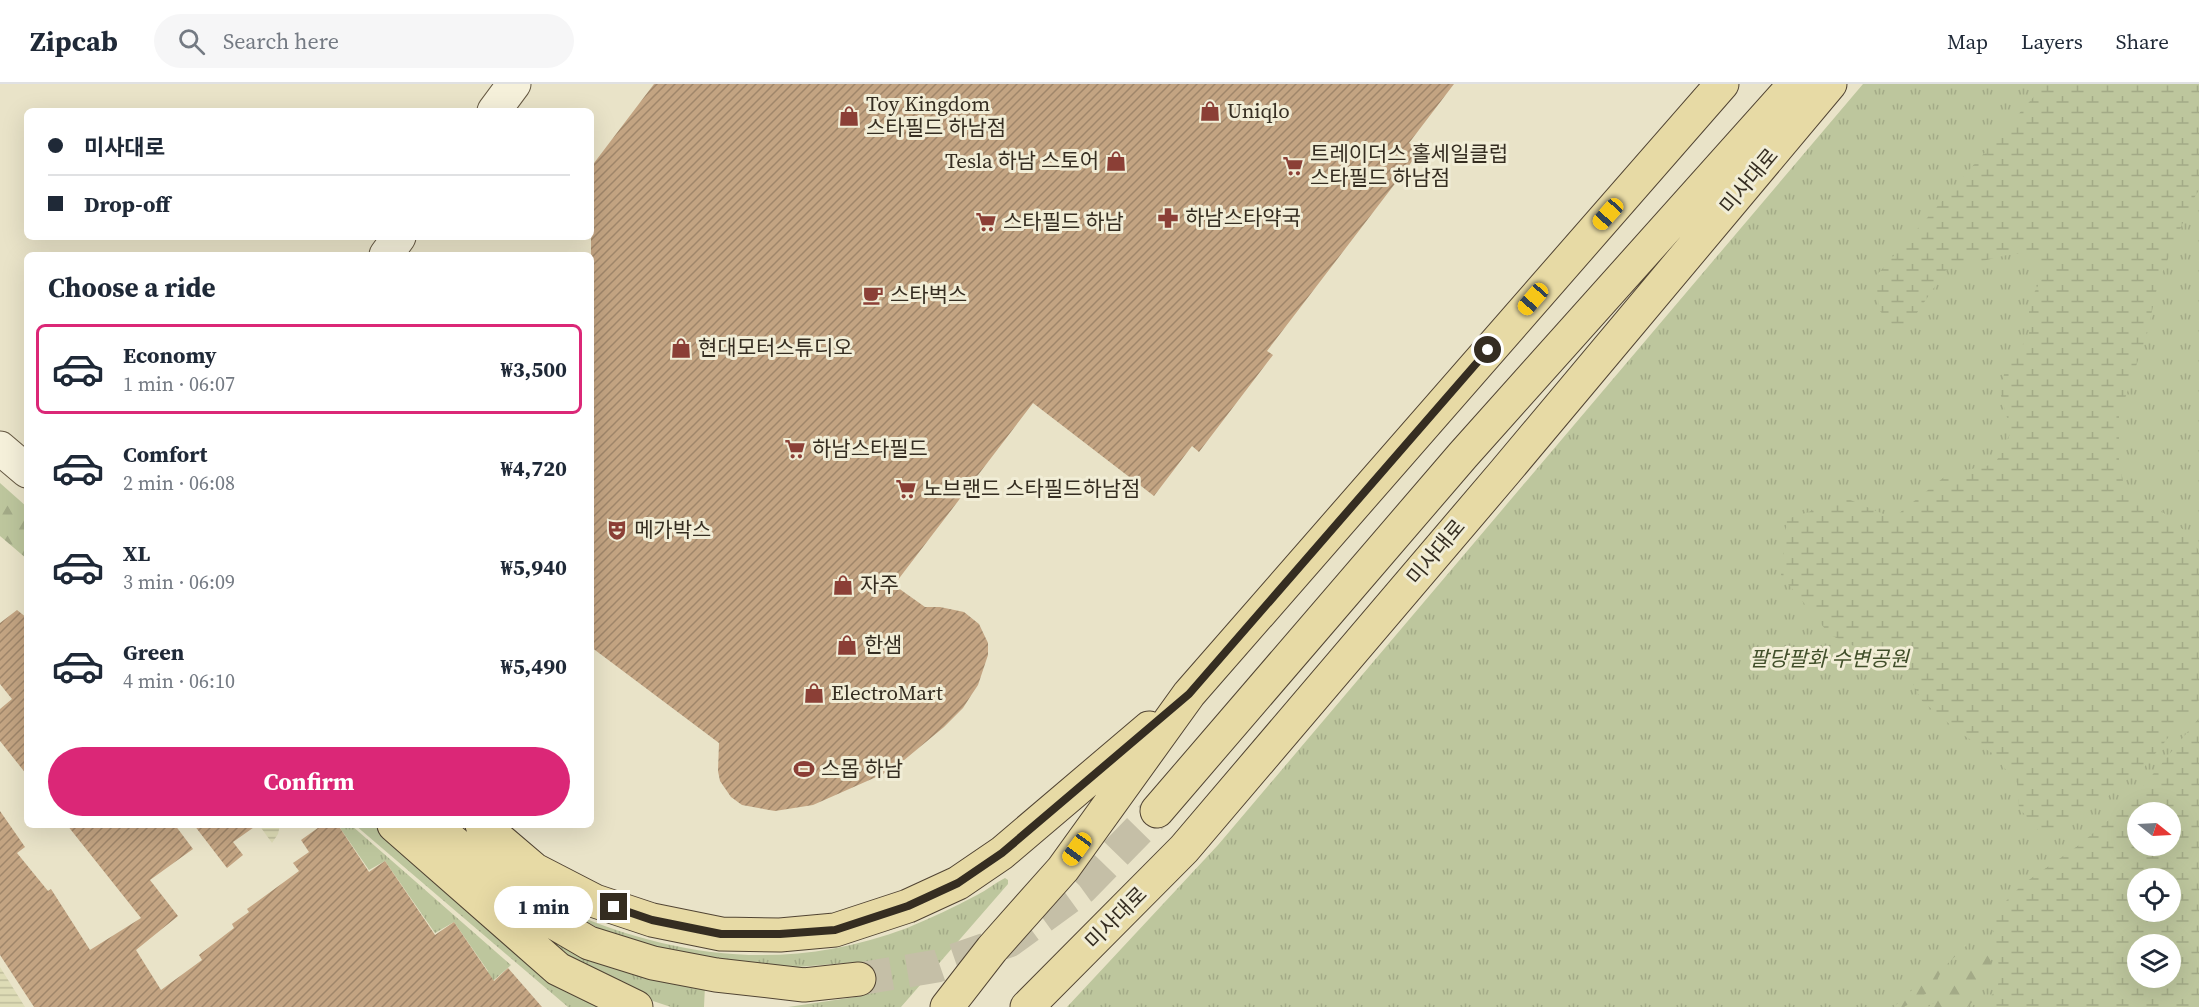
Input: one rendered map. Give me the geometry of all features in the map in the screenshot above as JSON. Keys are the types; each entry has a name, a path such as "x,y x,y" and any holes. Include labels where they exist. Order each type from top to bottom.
{"main road":[{"path":"496,108 514,84"},
{"path":"947,1007 992,949 1063,869 1189,694 1722,84"},
{"path":"1157,812 1463,455 1795,84"},
{"name":"미사대로","path":"1029,1006 1184,849 1512,464 1830,84"},
{"path":"0,448 24,468"},
{"path":"486,828 535,870 595,901 652,920 721,934 780,934 835,930 908,906 958,883 1002,853 1189,694"},
{"path":"397,828 558,969 636,1007"},
{"path":"437,828 542,915 589,943 653,963 716,975 804,985 859,979"},
{"path":"931,1007 992,949"}],"shaded area":[{"path":"261,828 279,828 272,843"},
{"path":"0,967 25,1007 0,1007"}],"green space":[{"name":"팔당팔화 수변공원","path":"1863,84 2199,84 2199,1007 1067,1007 1218,845"},
{"path":"2045,84 2199,84 2199,190 2191,203 2158,283 2147,334 2119,416 2119,461 2126,496 2157,507 2188,534 2199,551 2199,700 2137,776 2124,776 2107,798 2051,836 2039,831 2019,808 2017,783 1992,753 1960,733 1922,701 1897,654 1867,652 1830,635 1781,575 1787,519 1848,499 1893,518 1948,474 1995,464 2011,432 2000,392 2007,361 2029,338 2029,302 2045,273 2030,252 2007,255 1946,270 1902,335 1879,310 1876,276"},
{"path":"0,483 24,504 24,556 0,536"},
{"path":"2199,718 2199,1007 1982,1007 1997,989 2000,976 1995,936 1990,923 1994,913 2023,884 2079,845 2127,803 2127,856 2181,856 2181,802 2128,802"},
{"path":"340,828 354,828 511,965 463,1007 445,1007 488,971 454,922 435,933 385,861 369,870"},
{"path":"359,828 379,828 497,929 603,1007 568,1007"},
{"path":"1005,878 1008,884 901,1007 788,1007 862,996 857,962 786,968 679,956 602,930 560,908 646,939 689,949 732,954 775,955 818,951 862,942 907,928 960,904"},
{"path":"511,907 705,986 704,1007 671,1007 641,997 576,964"},
{"path":"1966,941 1966,946 1943,968 1932,990 1904,1007 1894,1007"},
{"path":"1987,949 1991,965 1990,973 1968,1007 1928,1007 1936,1002 1967,961"}],"building":[{"name":"하남스타필드","path":"654,84 1454,84 1409,143 1420,151 1267,351 1273,355 1199,452 1192,446 1154,496 1033,403 894,585 925,607 940,607 964,612 979,624 988,643 988,655 978,685 963,708 944,727 903,761 883,774 813,805 775,811 742,805 731,797 720,781 719,743 594,649 594,252 591,252 591,240 594,240 594,163"},
{"path":"17,610 24,616 24,771 0,741 0,709 12,699 0,684 0,623"},
{"path":"0,811 25,847 17,853 48,891 51,889 90,950 141,918 69,828 177,828 193,849 150,880 178,916 136,950 161,990 202,960 199,955 234,928 232,924 249,912 247,909 299,871 293,863 309,852 301,840 318,828 340,828 369,872 385,861 435,935 454,922 494,981 508,968 542,1007 34,1007 0,955"},
{"path":"196,828 253,828 233,842 243,855 227,868"}],"tunnel":[{"path":"859,979 937,966 1009,941 1082,888 1157,811"}],"place":[{"name":"Uniqlo","path":"1210,111"},
{"name":"Toy Kingdom 스타필드 하남점","path":"849,116"},
{"name":"Tesla 하남 스토어","path":"1116,161"},
{"name":"트레이더스 홀세일클럽 스타필드 하남점","path":"1293,166"},
{"name":"하남스타약국","path":"1168,218"},
{"name":"스타필드 하남","path":"986,222"},
{"name":"스타벅스","path":"873,295"},
{"name":"현대모터스튜디오","path":"681,348"},
{"name":"하남스타필드","path":"795,449"},
{"name":"노브랜드 스타필드하남점","path":"906,489"},
{"name":"메가박스","path":"617,530"},
{"name":"자주","path":"843,585"},
{"name":"한샘","path":"847,645"},
{"name":"ElectroMart","path":"814,693"},
{"name":"스몹 하남","path":"804,769"}],"route":[{"path":"614,907 652,920 721,934 780,934 835,930 908,906 958,883 1002,853 1189,694 1488,350"}]}
